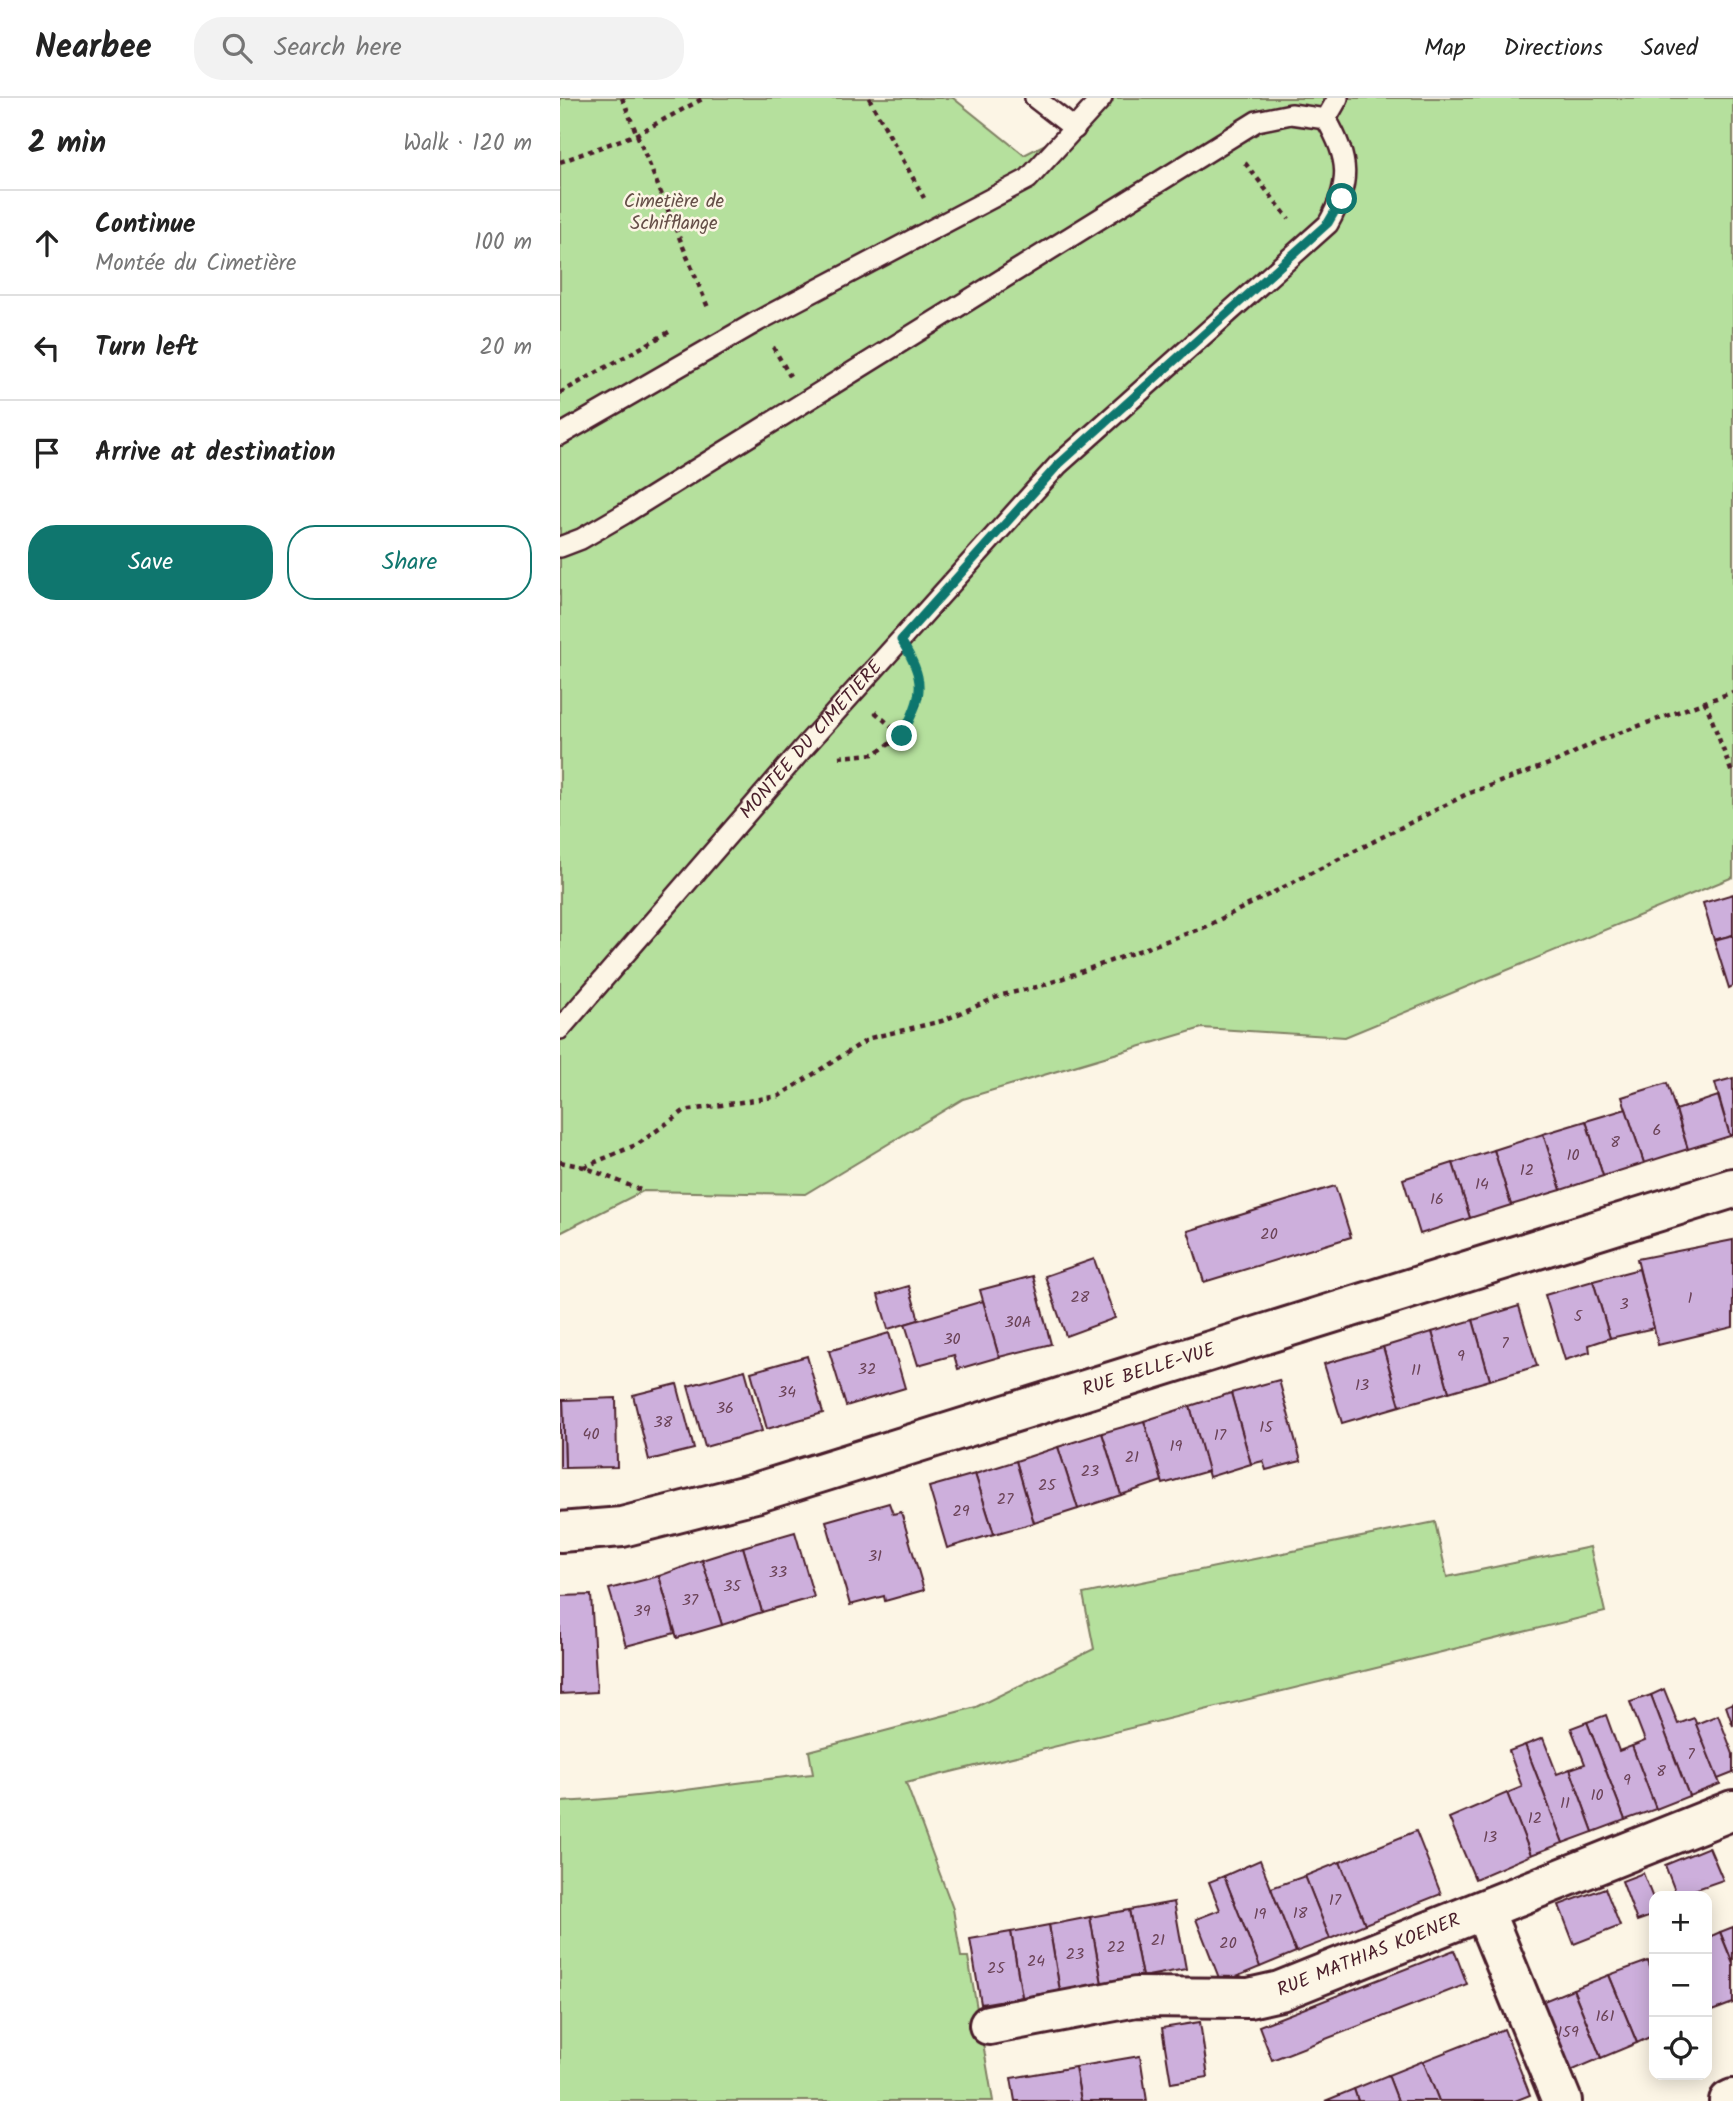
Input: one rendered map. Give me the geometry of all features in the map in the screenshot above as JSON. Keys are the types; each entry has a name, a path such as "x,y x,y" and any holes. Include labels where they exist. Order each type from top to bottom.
{"street":[{"name":"RUE BELLE-VUE","path":"560,1532 622,1527 755,1493 1733,1188"},
{"name":"RUE MATHIAS KOENER","path":"989,2025 1136,1997 1249,1998 1280,1991 1733,1810"},
{"path":"1484,1911 1562,2101"}],"lane":[{"path":"1035,98 1075,129"},
{"path":"560,435 758,321 1028,179 1102,98"},
{"path":"560,547 592,533 1257,121 1291,114 1326,119 1338,98"},
{"name":"MONTÉE DU CIMETIÈRE","path":"560,1030 806,745 1058,465 1328,223 1342,199 1346,171 1341,143 1326,119"}],"path":[{"path":"622,98 709,310"},
{"path":"560,162 637,134 704,98"},
{"path":"869,98 940,226"},
{"path":"1227,139 1307,242"},
{"path":"758,321 805,401"},
{"path":"806,745 837,757 874,754 902,736 920,700 916,665 901,640"},
{"path":"584,1167 638,1144 684,1111 779,1096 870,1038 942,1021 1002,995 1041,986 1205,927 1467,794 1557,761 1600,740 1733,692"},
{"path":"1705,701 1733,776"},
{"path":"560,1162 584,1167 643,1191"}],"green space":[{"name":"Cimetière de Schifflange","path":"560,98 953,98 1024,155 1075,129 1102,98 1733,98 1733,877 1345,1037 1202,1028 963,1099 805,1194 643,1191 560,1233"},
{"path":"1435,1522 1447,1577 1590,1547 1605,1612 906,1783 953,1909 961,1957 968,1957 993,2101 560,2101 560,1802 813,1774 809,1751 976,1707 1094,1649 1083,1594"}],"building":[{"path":"1733,894 1733,935 1714,940 1703,903"},
{"path":"1733,935 1733,986 1729,988 1714,940"},
{"path":"1733,1078 1733,1135 1730,1136 1715,1083"},
{"path":"1667,1083 1688,1149 1644,1163 1622,1097"},
{"path":"1718,1096 1730,1136 1688,1149 1676,1110"},
{"path":"1626,1109 1644,1163 1603,1176 1586,1121"},
{"path":"1586,1121 1603,1176 1561,1190 1543,1134"},
{"path":"1543,1134 1561,1190 1511,1205 1494,1150"},
{"path":"1494,1150 1511,1205 1470,1218 1453,1163"},
{"path":"1453,1163 1470,1218 1420,1234 1403,1179"},
{"path":"1335,1186 1351,1237 1204,1282 1188,1231"},
{"path":"1733,1240 1733,1327 1658,1345 1637,1259"},
{"path":"1094,1259 1115,1318 1066,1336 1045,1276"},
{"path":"1639,1269 1654,1328 1610,1338 1593,1281"},
{"path":"1033,1276 1051,1344 999,1357 980,1290"},
{"path":"1593,1281 1610,1338 1589,1345 1590,1352 1565,1360 1545,1295"},
{"path":"909,1286 919,1320 888,1329 878,1295"},
{"path":"983,1301 999,1357 958,1369 954,1355 918,1365 905,1324"},
{"path":"1519,1306 1537,1366 1490,1380 1473,1320"},
{"path":"1473,1320 1490,1380 1449,1392 1432,1332"},
{"path":"1432,1332 1449,1392 1400,1406 1383,1347"},
{"path":"889,1333 905,1388 846,1406 829,1351"},
{"path":"1383,1347 1400,1406 1342,1423 1324,1364"},
{"path":"807,1356 823,1413 767,1429 751,1372"},
{"path":"745,1370 762,1431 705,1447 688,1386"},
{"path":"1279,1380 1301,1461 1266,1470 1263,1461 1251,1464 1231,1393"},
{"path":"677,1384 694,1449 649,1460 633,1395"},
{"path":"1231,1393 1251,1464 1209,1477 1190,1406"},
{"path":"616,1398 617,1467 565,1468 563,1400"},
{"path":"560,1400 563,1400 565,1468 560,1468"},
{"path":"1190,1406 1208,1471 1163,1484 1144,1421"},
{"path":"1144,1421 1162,1481 1121,1495 1102,1433"},
{"path":"1102,1433 1121,1495 1078,1509 1058,1447"},
{"path":"1058,1447 1078,1509 1034,1523 1016,1461"},
{"path":"1016,1461 1034,1523 994,1534 975,1474"},
{"path":"975,1474 994,1534 947,1548 929,1487"},
{"path":"889,1503 893,1514 901,1512 924,1590 885,1601 884,1596 850,1605 826,1521"},
{"path":"795,1532 814,1597 762,1612 743,1547"},
{"path":"743,1547 762,1612 722,1625 702,1560"},
{"path":"702,1560 722,1625 677,1638 659,1576"},
{"path":"659,1576 675,1633 626,1646 609,1589"},
{"path":"591,1595 597,1692 560,1694 560,1596"},
{"path":"1664,1689 1678,1724 1694,1718 1720,1784 1689,1796 1651,1695"},
{"path":"1651,1695 1689,1796 1656,1809 1632,1746 1645,1741 1630,1702"},
{"path":"1733,1703 1733,1726 1726,1706"},
{"path":"1606,1715 1619,1751 1632,1746 1656,1809 1625,1820 1587,1722"},
{"path":"1718,1715 1733,1754 1733,1773 1718,1779 1696,1724"},
{"path":"1587,1722 1625,1820 1593,1832 1570,1769 1585,1764 1571,1728"},
{"path":"1543,1738 1557,1774 1570,1769 1593,1832 1563,1843 1525,1745"},
{"path":"1525,1745 1563,1843 1531,1855 1507,1793 1522,1787 1509,1751"},
{"path":"1507,1793 1531,1855 1475,1879 1449,1818"},
{"path":"1416,1831 1441,1894 1365,1924 1340,1862"},
{"path":"1709,1847 1723,1880 1691,1891 1675,1891 1665,1865"},
{"path":"1260,1860 1296,1952 1260,1967 1224,1876"},
{"path":"1340,1862 1365,1924 1330,1939 1305,1876"},
{"path":"1643,1873 1650,1891 1649,1917 1637,1921 1622,1881"},
{"path":"1224,1876 1260,1967 1221,1983 1196,1919 1220,1910 1209,1882"},
{"path":"1305,1876 1330,1939 1296,1952 1271,1888"},
{"path":"1605,1888 1620,1926 1574,1944 1559,1905"},
{"path":"1174,1902 1186,1969 1142,1977 1129,1910"},
{"path":"1129,1910 1142,1977 1102,1984 1090,1917"},
{"path":"1090,1917 1102,1984 1060,1991 1049,1925"},
{"path":"1049,1925 1060,1991 1022,1997 1011,1932"},
{"path":"1733,1927 1733,1964 1720,1932"},
{"path":"1011,1932 1022,1997 981,2004 970,1939"},
{"path":"1720,1932 1733,1964 1733,2003 1712,2011 1712,1954 1712,1936"},
{"path":"1454,1950 1467,1984 1272,2060 1259,2026"},
{"path":"1648,1961 1649,2037 1637,2043 1609,1975"},
{"path":"1609,1975 1637,2043 1601,2058 1573,1989"},
{"path":"1573,1989 1601,2058 1564,2074 1534,2005"},
{"path":"1200,2022 1208,2077 1171,2083 1162,2028"},
{"path":"1504,2029 1530,2095 1515,2101 1439,2101 1423,2061"},
{"path":"1140,2056 1147,2101 1081,2101 1075,2067"},
{"path":"1423,2061 1439,2101 1398,2101 1388,2075"},
{"path":"1075,2067 1081,2101 1015,2101 1011,2078"},
{"path":"1388,2075 1398,2101 1358,2101 1354,2089"},
{"path":"1354,2089 1358,2101 1325,2101"}],"route":[{"path":"902,736 920,700 916,665 901,640 1058,465 1328,223 1342,199"}]}
